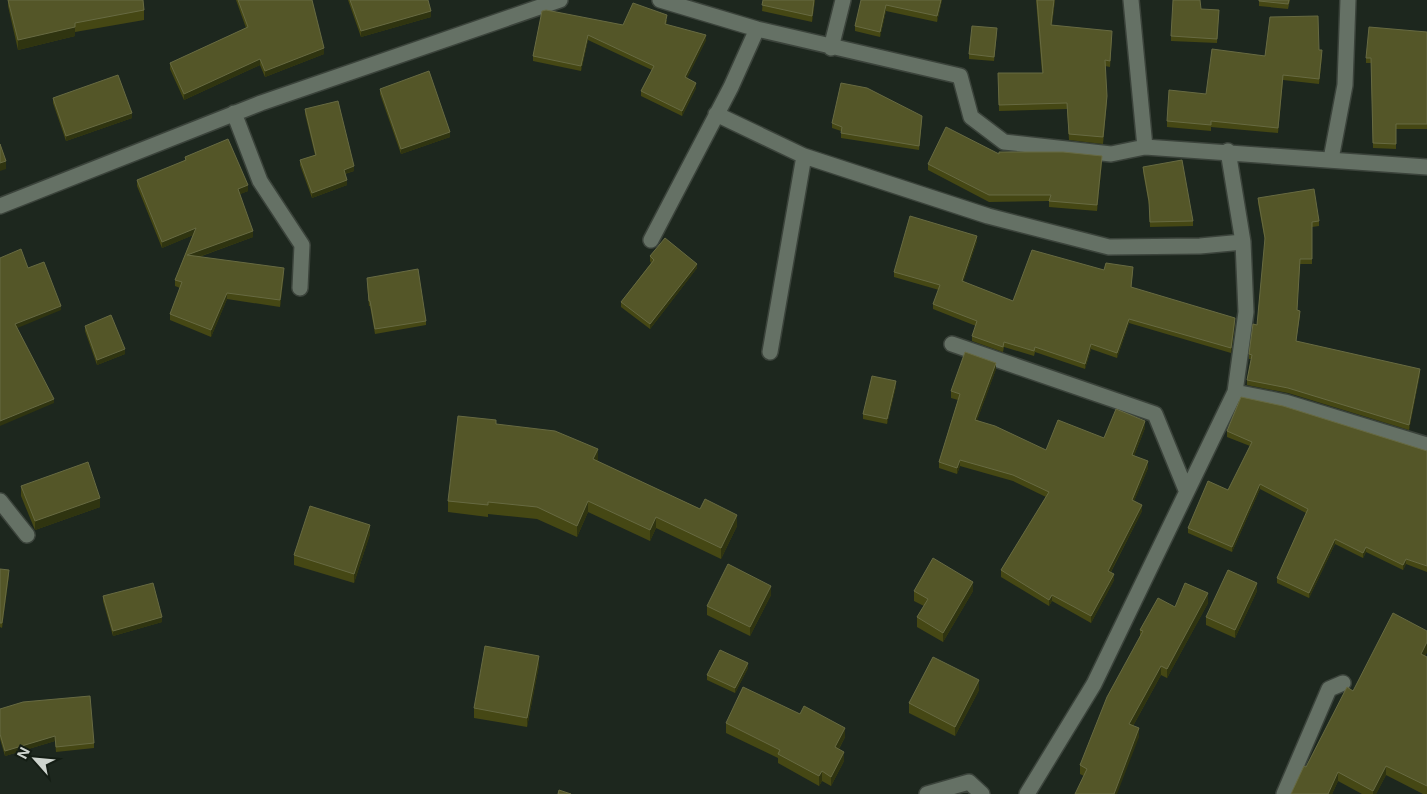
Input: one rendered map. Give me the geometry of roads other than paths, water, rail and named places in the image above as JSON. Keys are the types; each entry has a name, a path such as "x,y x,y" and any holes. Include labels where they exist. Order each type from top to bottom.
{"street":[{"path":"0,206 234,113 560,0"},
{"path":"660,0 757,29 831,48 960,76 971,117 1004,142 1111,154 1145,147 1228,151 1427,167"},
{"path":"831,48 843,0"},
{"path":"1131,0 1145,147"},
{"path":"1331,159 1345,85 1348,0"},
{"path":"652,240 757,29"},
{"path":"234,113 260,181 302,245 300,288"},
{"path":"716,114 804,156 988,216 1109,248 1200,246 1243,242"},
{"path":"1027,794 1094,684 1186,490 1235,392 1246,312 1243,242 1228,151"},
{"path":"770,352 804,156"},
{"path":"952,344 1155,414 1186,490"},
{"path":"1235,392 1285,402 1427,445"},
{"path":"0,501 27,535"},
{"path":"1284,794 1329,689 1343,683"},
{"path":"926,794 969,782 982,794"}]}
